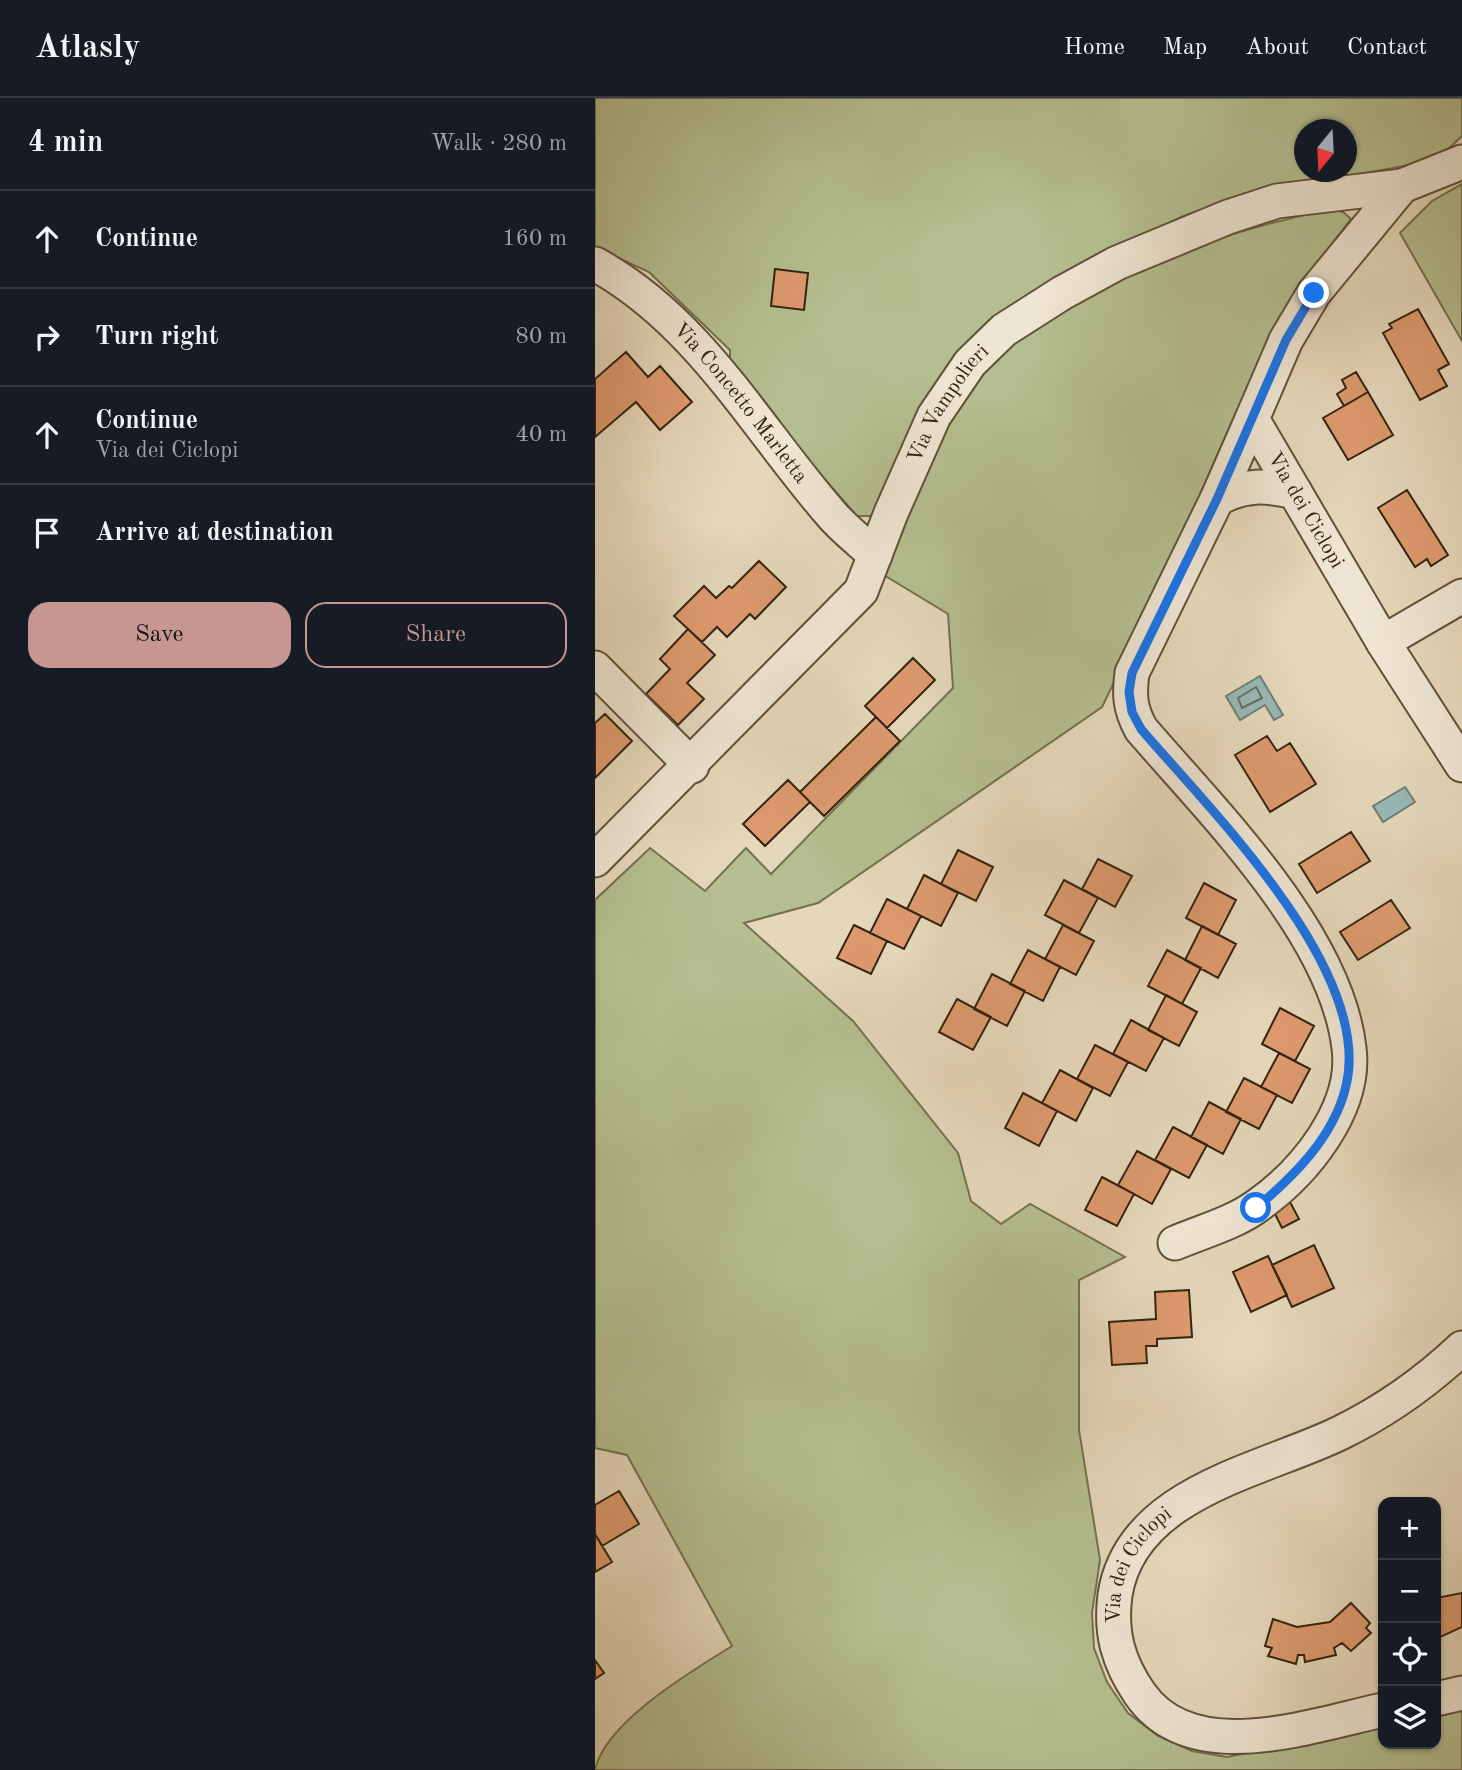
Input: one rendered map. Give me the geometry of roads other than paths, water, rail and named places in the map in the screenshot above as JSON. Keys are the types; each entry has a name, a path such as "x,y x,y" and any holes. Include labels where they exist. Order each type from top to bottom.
{"street":[{"name":"Via Vampolieri","path":"595,860 692,766 861,591 934,416 970,363 1019,318 1118,263 1228,217 1277,201 1402,186 1462,162"},
{"path":"1175,1243 1256,1208 1288,1181 1335,1119 1346,1086 1350,1051 1333,988 1277,887 1141,729 1132,712 1129,692 1132,673 1217,499 1286,340 1314,293 1402,186"},
{"name":"Via Concetto Marletta","path":"595,264 631,283 693,340 833,516 875,555"},
{"name":"Via dei Ciclopi","path":"1252,419 1383,642 1462,765"},
{"path":"1217,499 1234,490 1265,485 1295,492"},
{"path":"1383,642 1462,596"},
{"path":"595,668 692,766"},
{"name":"Via dei Ciclopi","path":"1378,1711 1257,1736 1226,1738 1195,1733 1167,1719 1144,1699 1125,1673 1114,1643 1113,1611 1117,1585 1134,1547 1160,1516 1186,1499 1341,1432 1400,1398 1462,1349"},
{"path":"1441,1698 1462,1693"}],"water":[{"path":"1260,676 1283,715 1274,720 1265,705 1240,720 1226,696"},
{"path":"1405,787 1415,802 1383,822 1373,806"}]}
